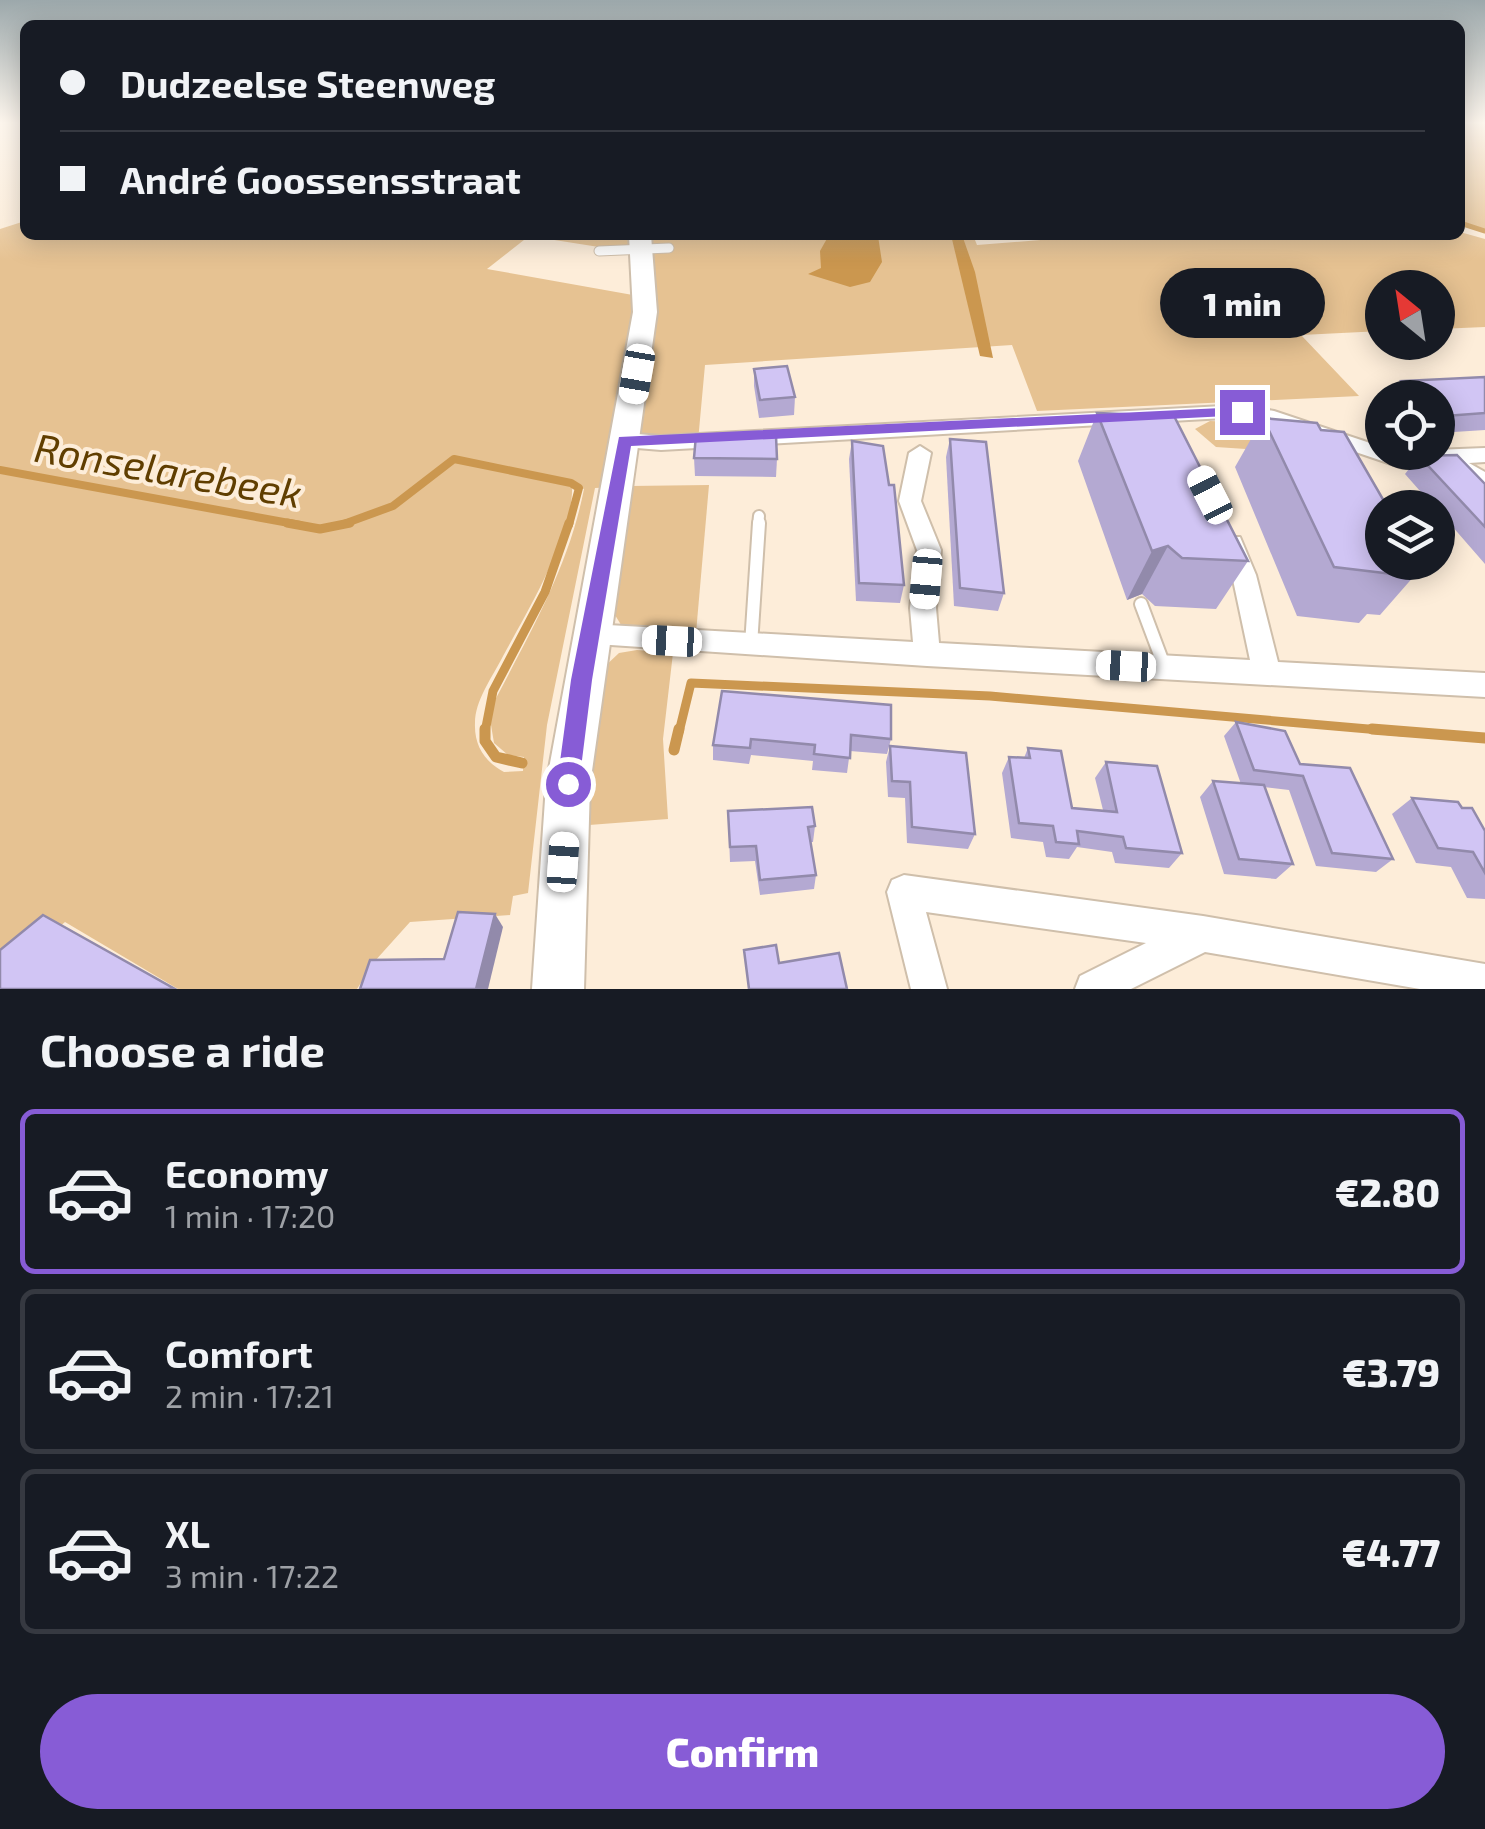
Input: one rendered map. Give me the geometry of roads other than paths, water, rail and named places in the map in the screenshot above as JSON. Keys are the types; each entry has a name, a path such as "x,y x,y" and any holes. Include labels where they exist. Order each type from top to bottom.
{"main road":[{"path":"558,989 568,784 646,312 642,242"}],"street":[{"path":"625,440 661,443 1242,412 1267,415 1403,461 1485,455"},
{"path":"1158,432 1183,442"},
{"path":"920,453 910,501 929,550 923,608 928,654"},
{"path":"1456,466 1485,482"},
{"path":"1224,522 1244,575 1267,673"},
{"path":"590,636 1485,684"},
{"path":"929,989 904,892 1203,934 1485,982"},
{"path":"1093,989 1203,934"}],"lane":[{"path":"599,251 642,242 668,248"},
{"path":"750,645 759,516"},
{"path":"1141,604 1165,668"}],"waterway":[{"path":"1465,225 1485,231"},
{"name":"Ronselarebeek","path":"342,525 393,506 454,459 571,483 579,488 569,525"},
{"name":"Ronselarebeek","path":"0,470 300,525"},
{"name":"Ronselarebeek","path":"287,523 320,529 342,525"},
{"name":"Ronselarebeek","path":"342,525 350,523"},
{"name":"Ronselarebeek","path":"485,732 493,691 545,592 569,523"},
{"name":"Ronselarebeek","path":"679,732 691,683 990,696 1403,732"},
{"name":"Ronselarebeek","path":"674,750 679,729"},
{"name":"Ronselarebeek","path":"1372,729 1485,738"},
{"name":"Ronselarebeek","path":"485,732 485,741 496,757 522,763"}]}
